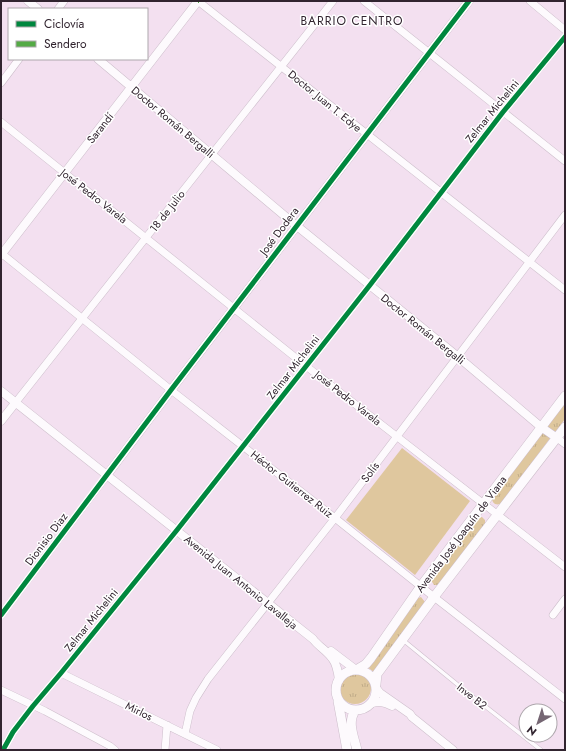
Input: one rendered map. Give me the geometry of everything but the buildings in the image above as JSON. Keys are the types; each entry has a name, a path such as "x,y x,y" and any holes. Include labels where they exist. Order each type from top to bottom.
{"main road":[{"name":"Avenida José Joaquín de Viana","path":"356,670 366,664 371,658 421,586 565,396"},
{"name":"Avenida José Joaquín de Viana","path":"376,686 377,674 434,597 565,427"},
{"path":"338,699 342,705 348,709 361,710 372,703 375,699 376,686 366,672 356,670 347,672 339,680 336,686 336,693 347,750"},
{"path":"355,710 351,719 351,725 357,750"}],"street":[{"path":"28,1 37,8"},
{"name":"Doctor Juan T. Edye","path":"198,1 565,290"},
{"name":"Sarandí","path":"1,254 132,88 198,1"},
{"name":"18 de Julio","path":"1,421 333,1"},
{"path":"364,1 565,161"},
{"name":"José Dodera","path":"107,475 296,225 469,1"},
{"path":"530,1 565,30"},
{"name":"Zelmar Michelini","path":"3,750 13,732 33,706 177,530 370,285 503,112 565,37"},
{"path":"1,83 18,60"},
{"name":"Doctor Román Bergalli","path":"99,60 541,427 565,444"},
{"name":"José Pedro Varela","path":"1,122 306,366 565,567"},
{"name":"Solís","path":"185,734 190,711 208,679 335,518 565,215"},
{"name":"Héctor Gutierrez Ruiz","path":"1,254 171,390 565,699"},
{"name":"Avenida Juan Antonio Lavalleja","path":"1,391 269,603 312,639 332,658 335,663 339,680"},
{"name":"Dionisio Diaz","path":"1,615 107,475"},
{"path":"553,615 565,599"},
{"name":"Avenida Juan Antonio Lavalleja","path":"312,639 318,641 356,670"},
{"name":"Mirlos","path":"61,673 185,734 207,748 217,750"},
{"path":"376,686 385,696 410,714 453,750"},
{"path":"1,690 110,746 115,750"},
{"path":"372,703 384,702 412,717"},
{"path":"165,750 167,725"}],"lane":[{"name":"Inve B2","path":"403,640 541,750"}],"green space":[{"path":"565,402 565,419 554,432 546,426"},
{"path":"542,432 551,437 502,503 495,504 492,498"},
{"path":"402,448 470,501 415,575 346,520"},
{"path":"482,517 485,520 485,525 438,585 434,585 431,580 477,518"},
{"path":"421,597 425,602 374,672 367,667 418,598"},
{"path":"355,672 361,673 368,679 371,688 370,694 364,701 355,704 349,703 342,697 339,688 340,682 346,675"}],"cycle path":[{"path":"1,615 469,1"},
{"path":"3,750 13,732 33,706 177,530 370,285 503,112 565,37"}],"district":[{"name":"BARRIO CENTRO","path":"352,21"}]}
